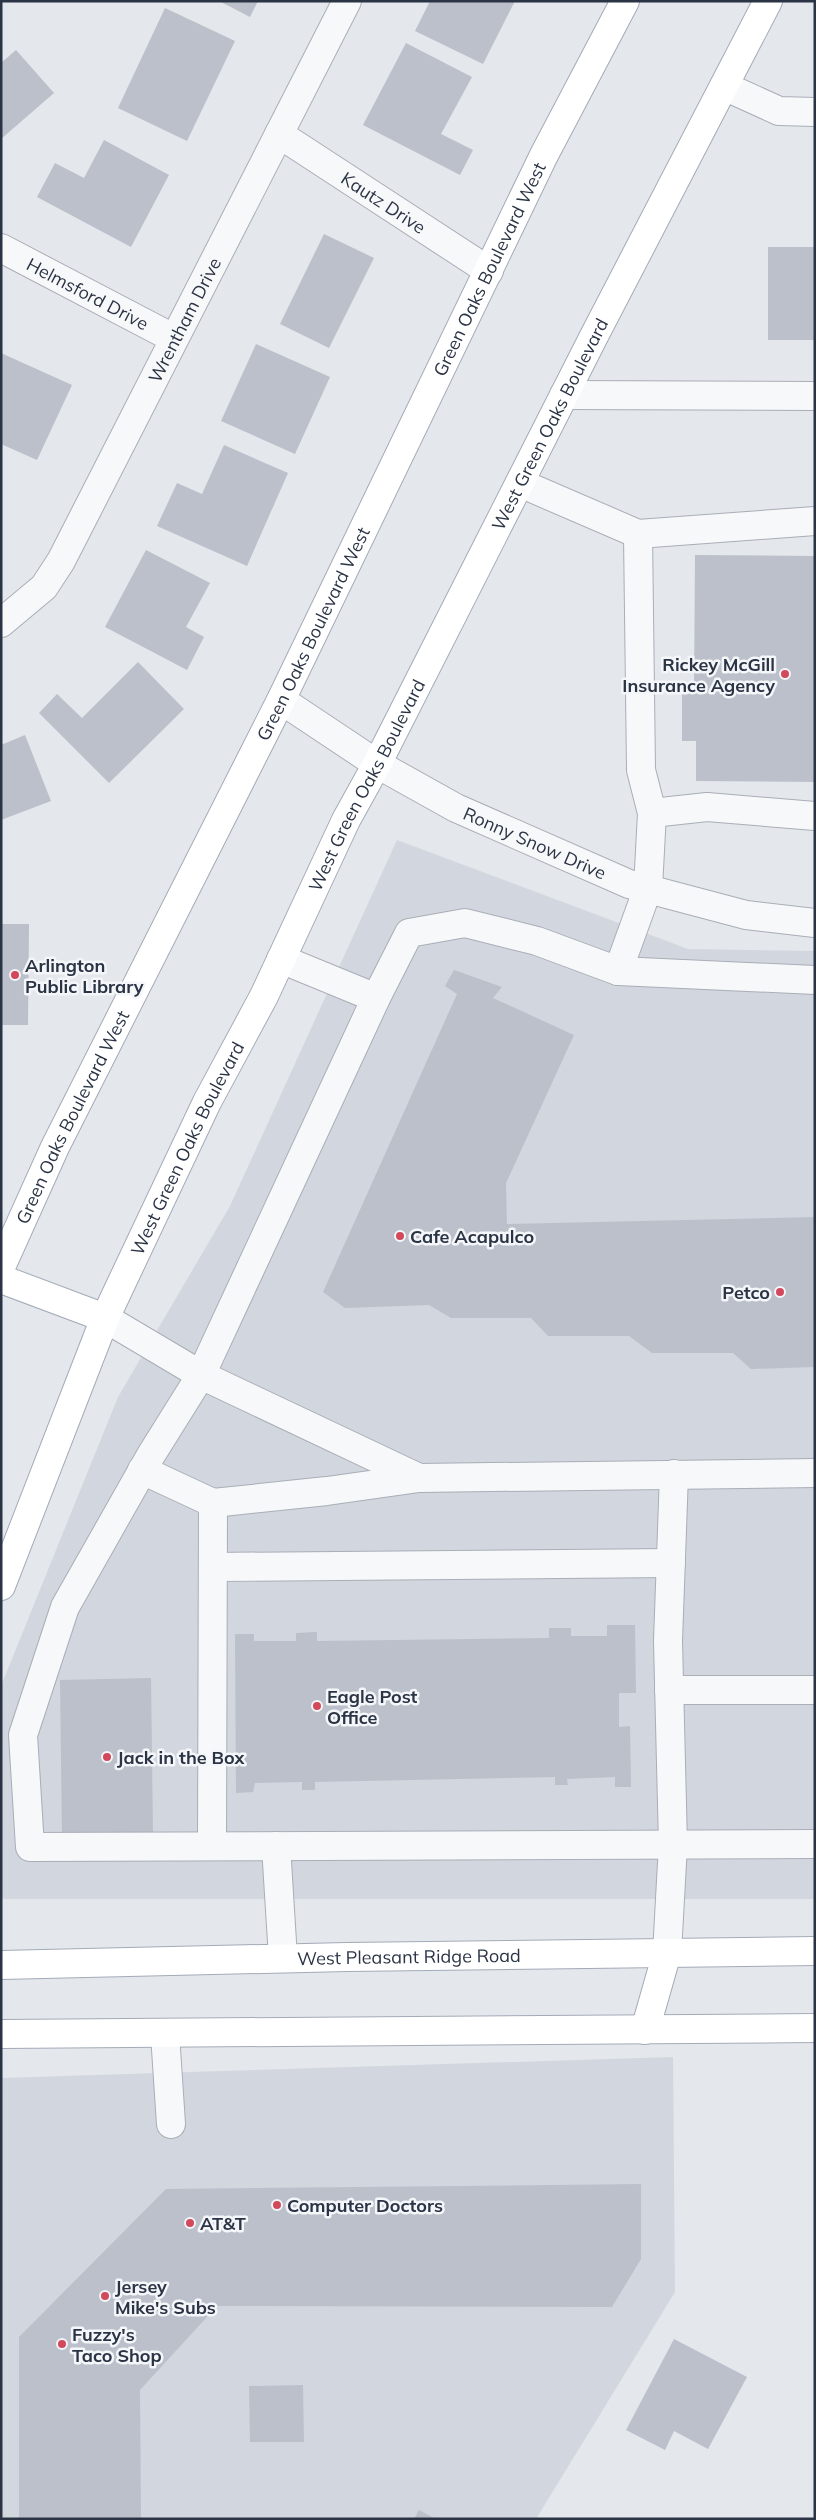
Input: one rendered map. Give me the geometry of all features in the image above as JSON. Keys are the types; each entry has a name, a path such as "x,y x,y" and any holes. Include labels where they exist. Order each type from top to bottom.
{"main road":[{"name":"Green Oaks Boulevard West","path":"1,1267 55,1146 281,700 544,155 625,1"},
{"name":"West Green Oaks Boulevard","path":"1,1586 105,1318 208,1102 281,959 346,820 377,764 564,395 768,1"},
{"path":"1,1280 105,1318"},
{"name":"West Pleasant Ridge Road","path":"1,1965 283,1958 815,1951"},
{"path":"645,2030 667,1953"},
{"path":"1,1954 35,1965"},
{"path":"1,2034 815,2028"},
{"path":"1,2045 39,2034"}],"street":[{"name":"Wrentham Drive","path":"1,623 44,587 62,561 173,338 346,1"},
{"path":"724,86 778,111 815,112"},
{"name":"Kautz Drive","path":"279,134 489,270"},
{"name":"Helmsford Drive","path":"1,248 173,338"},
{"path":"564,395 815,396"},
{"path":"520,483 638,534 815,521"},
{"path":"618,971 648,888 652,814 641,770 638,534"},
{"name":"Ronny Snow Drive","path":"281,700 377,764 456,808 629,884 746,915 815,922"},
{"path":"652,814 707,807 815,816"},
{"path":"815,980 618,971 537,941 465,923 409,933 376,998 201,1375 142,1470 64,1607 23,1735 30,1848 815,1844"},
{"path":"281,959 376,998"},
{"path":"105,1318 201,1375 419,1478"},
{"path":"142,1470 213,1503 327,1491 419,1478 815,1472"},
{"path":"667,1953 673,1845 669,1690 674,1474"},
{"path":"212,1846 213,1503"},
{"path":"213,1567 671,1563"},
{"path":"669,1690 815,1690"},
{"path":"276,1846 283,1958"},
{"path":"165,2034 171,2124"}],"shaded area":[{"path":"397,840 688,949 815,951 815,1899 4,1899 1,1896 1,1686 118,1397 230,1206"},
{"path":"673,2057 675,2292 536,2519 1,2519 1,2078"}],"building":[{"path":"219,1 258,1 250,17"},
{"path":"430,1 515,1 483,64 415,31"},
{"path":"165,8 235,41 187,141 118,108"},
{"path":"406,43 472,77 441,134 473,150 460,175 363,125"},
{"path":"16,50 54,93 1,139 1,63"},
{"path":"104,140 169,175 131,247 37,197 55,163 84,178"},
{"path":"324,234 374,258 329,348 280,324"},
{"path":"768,247 815,247 815,340 768,340"},
{"path":"256,344 330,377 295,454 221,421"},
{"path":"1,353 72,385 37,460 1,444"},
{"path":"224,445 288,473 247,566 157,526 177,483 202,494"},
{"path":"146,550 210,583 186,627 204,637 187,670 105,627"},
{"path":"695,555 815,556 815,782 696,781 696,741 682,741 682,691 694,691"},
{"path":"138,662 184,709 109,783 39,713 57,694 82,718"},
{"path":"25,735 51,801 1,820 1,745"},
{"name":"Arlington Public Library","path":"1,924 29,924 28,1025 1,1025"},
{"path":"454,970 502,987 493,998 574,1035 506,1183 507,1224 815,1217 815,1367 751,1369 733,1353 652,1353 629,1336 548,1336 531,1318 451,1318 429,1305 345,1308 323,1292 457,994 445,986"},
{"path":"607,1625 635,1625 636,1693 619,1693 619,1727 630,1726 631,1787 615,1787 615,1777 567,1779 568,1785 555,1785 555,1777 315,1782 315,1790 302,1790 302,1782 255,1783 253,1792 236,1793 235,1634 254,1634 254,1641 296,1641 296,1633 317,1632 317,1641 549,1638 549,1628 571,1628 571,1636 607,1636"},
{"name":"Jack in the Box","path":"151,1678 153,1835 62,1836 60,1680"},
{"path":"641,2184 641,2259 612,2307 217,2306 140,2390 141,2519 19,2519 19,2337 166,2189"},
{"path":"674,2339 747,2377 708,2449 674,2431 665,2450 626,2430"},
{"path":"303,2385 304,2442 250,2442 249,2386"},
{"path":"419,2510 436,2519 414,2519"}],"place":[{"name":"Rickey McGill Insurance Agency","path":"785,674"},
{"name":"Arlington Public Library","path":"15,975"},
{"name":"Cafe Acapulco","path":"400,1236"},
{"name":"Petco","path":"780,1292"},
{"name":"Eagle Post Office","path":"317,1706"},
{"name":"Jack in the Box","path":"107,1757"},
{"name":"Computer Doctors","path":"277,2205"},
{"name":"AT&T","path":"190,2223"},
{"name":"Jersey Mike's Subs","path":"105,2296"},
{"name":"Fuzzy's Taco Shop","path":"62,2344"}]}
